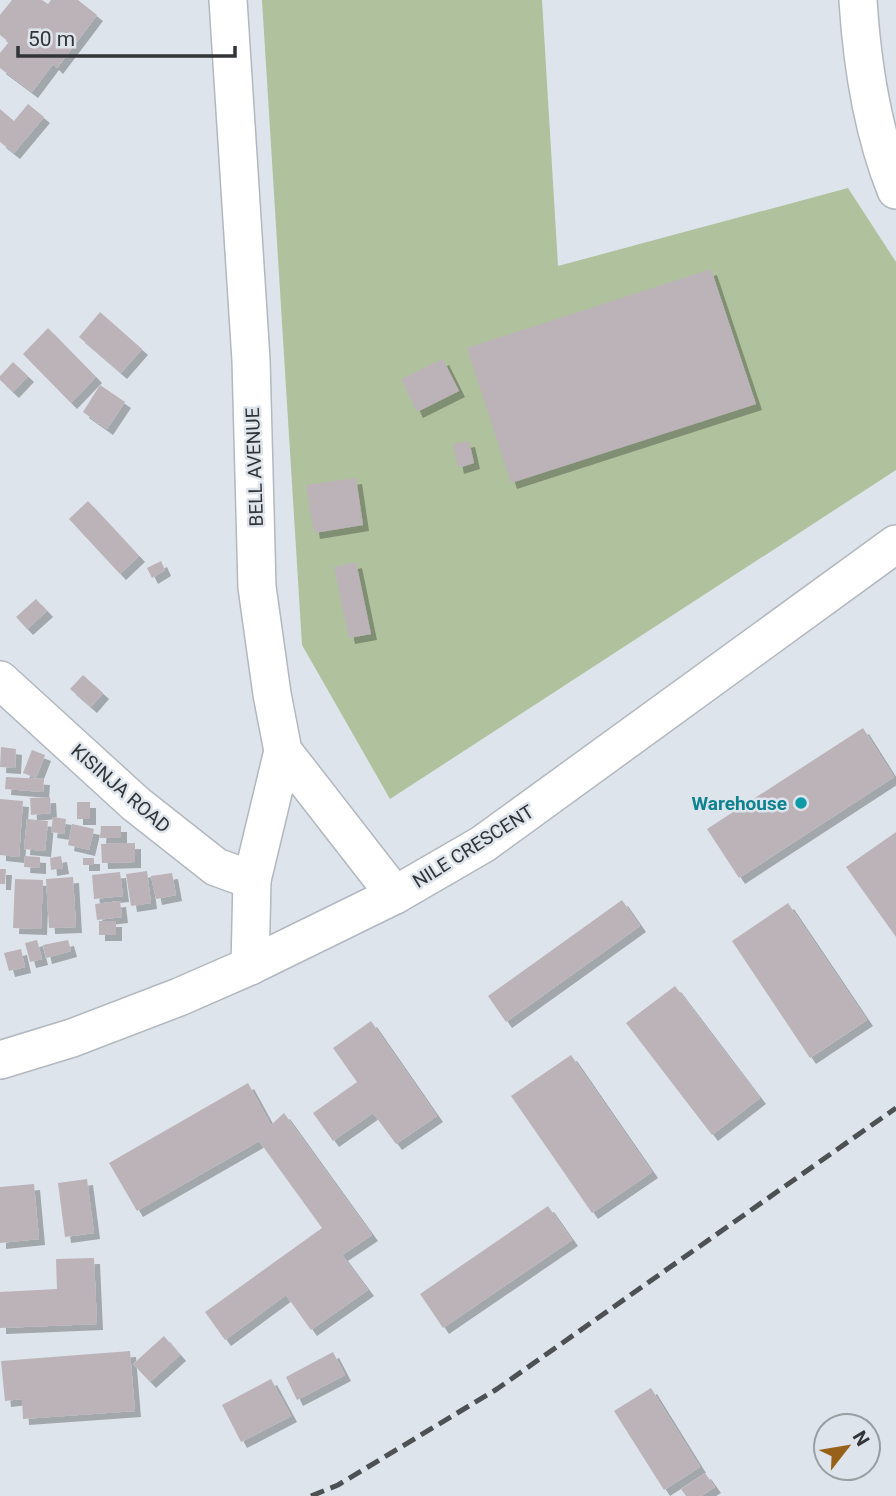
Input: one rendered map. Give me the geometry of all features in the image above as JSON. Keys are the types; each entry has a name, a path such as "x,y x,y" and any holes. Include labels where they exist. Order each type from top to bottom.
{"street":[{"name":"BELL AVENUE","path":"228,0 251,360 257,587 272,694 283,751 395,895"},
{"path":"858,0 860,36 878,138 896,190"},
{"name":"NILE CRESCENT","path":"0,1060 72,1038 179,998 395,895 484,844 896,544"},
{"name":"KISINJA ROAD","path":"0,680 135,804 216,867 252,880"},
{"path":"250,966 252,880 283,751"}],"green space":[{"path":"262,0 542,0 558,266 848,188 896,262 896,470 390,799 302,645"}],"building":[{"path":"12,0 42,0 48,4 51,0 78,0 97,15 57,68 53,64 32,92 0,68 0,53 9,42 0,35 0,15"},
{"path":"28,104 44,117 14,153 0,142 0,109 14,121"},
{"path":"711,269 756,404 511,483 467,348"},
{"path":"100,312 142,349 121,373 79,337"},
{"path":"48,328 96,377 71,403 23,354"},
{"path":"443,359 459,391 417,412 401,379"},
{"path":"13,362 28,376 13,392 0,380 0,376"},
{"path":"100,385 125,402 107,429 83,412"},
{"path":"469,441 474,463 458,468 453,444"},
{"path":"356,478 363,525 314,533 306,485"},
{"path":"88,501 139,556 120,574 69,519"},
{"path":"161,561 165,570 152,578 147,568"},
{"path":"356,562 371,634 349,638 334,567"},
{"path":"36,599 47,611 27,629 16,617"},
{"path":"83,675 103,693 91,707 70,689"},
{"name":"Warehouse","path":"863,728 894,777 739,878 707,829"},
{"path":"1,747 16,749 15,768 0,767"},
{"path":"32,750 45,755 36,778 23,773"},
{"path":"6,777 44,779 43,792 5,789"},
{"path":"50,797 51,813 31,815 30,798"},
{"path":"0,799 23,801 19,857 0,855"},
{"path":"77,802 90,802 90,819 77,819"},
{"path":"53,817 66,819 64,834 51,832"},
{"path":"27,819 48,821 45,851 24,849"},
{"path":"72,824 94,829 89,850 68,845"},
{"path":"101,826 121,826 121,838 100,838"},
{"path":"896,832 896,937 846,867"},
{"path":"135,843 135,862 102,863 101,844"},
{"path":"25,856 40,857 40,868 24,867"},
{"path":"61,856 63,868 51,870 50,858"},
{"path":"83,858 94,858 94,865 83,865"},
{"path":"0,869 6,869 5,884 0,884"},
{"path":"147,871 151,903 131,906 126,874"},
{"path":"120,872 123,896 94,899 92,875"},
{"path":"172,873 176,895 156,899 151,876"},
{"path":"73,877 76,927 49,928 46,879"},
{"path":"15,879 43,880 41,929 13,928"},
{"path":"622,900 640,926 506,1022 488,996"},
{"path":"120,901 122,917 97,920 95,904"},
{"path":"788,903 867,1020 810,1058 732,941"},
{"path":"99,921 116,921 116,935 99,935"},
{"path":"37,940 42,959 30,962 25,943"},
{"path":"68,940 71,951 46,958 43,945"},
{"path":"21,949 25,967 9,971 4,953"},
{"path":"675,986 760,1098 712,1135 626,1023"},
{"path":"371,1021 437,1116 396,1144 373,1113 333,1141 313,1113 357,1082 333,1048"},
{"path":"571,1055 652,1172 592,1213 511,1096"},
{"path":"248,1083 271,1125 284,1113 372,1235 342,1255 368,1290 311,1330 286,1295 225,1340 205,1312 322,1228 259,1141 137,1211 109,1163"},
{"path":"87,1179 94,1233 65,1237 58,1183"},
{"path":"34,1184 39,1239 0,1243 0,1187"},
{"path":"548,1206 572,1240 443,1328 420,1294"},
{"path":"94,1258 97,1324 0,1328 0,1292 57,1289 56,1259"},
{"path":"164,1336 180,1355 150,1382 133,1364"},
{"path":"130,1351 135,1411 23,1419 22,1399 5,1401 1,1361"},
{"path":"333,1352 345,1375 297,1400 286,1377"},
{"path":"271,1379 291,1416 241,1442 222,1405"},
{"path":"651,1388 700,1467 664,1490 614,1411"},
{"path":"705,1473 715,1487 701,1496 686,1496 681,1489"}],"railway":[{"path":"311,1496 338,1485 497,1389 896,1108"}],"place":[{"name":"Warehouse","path":"801,803"}]}
